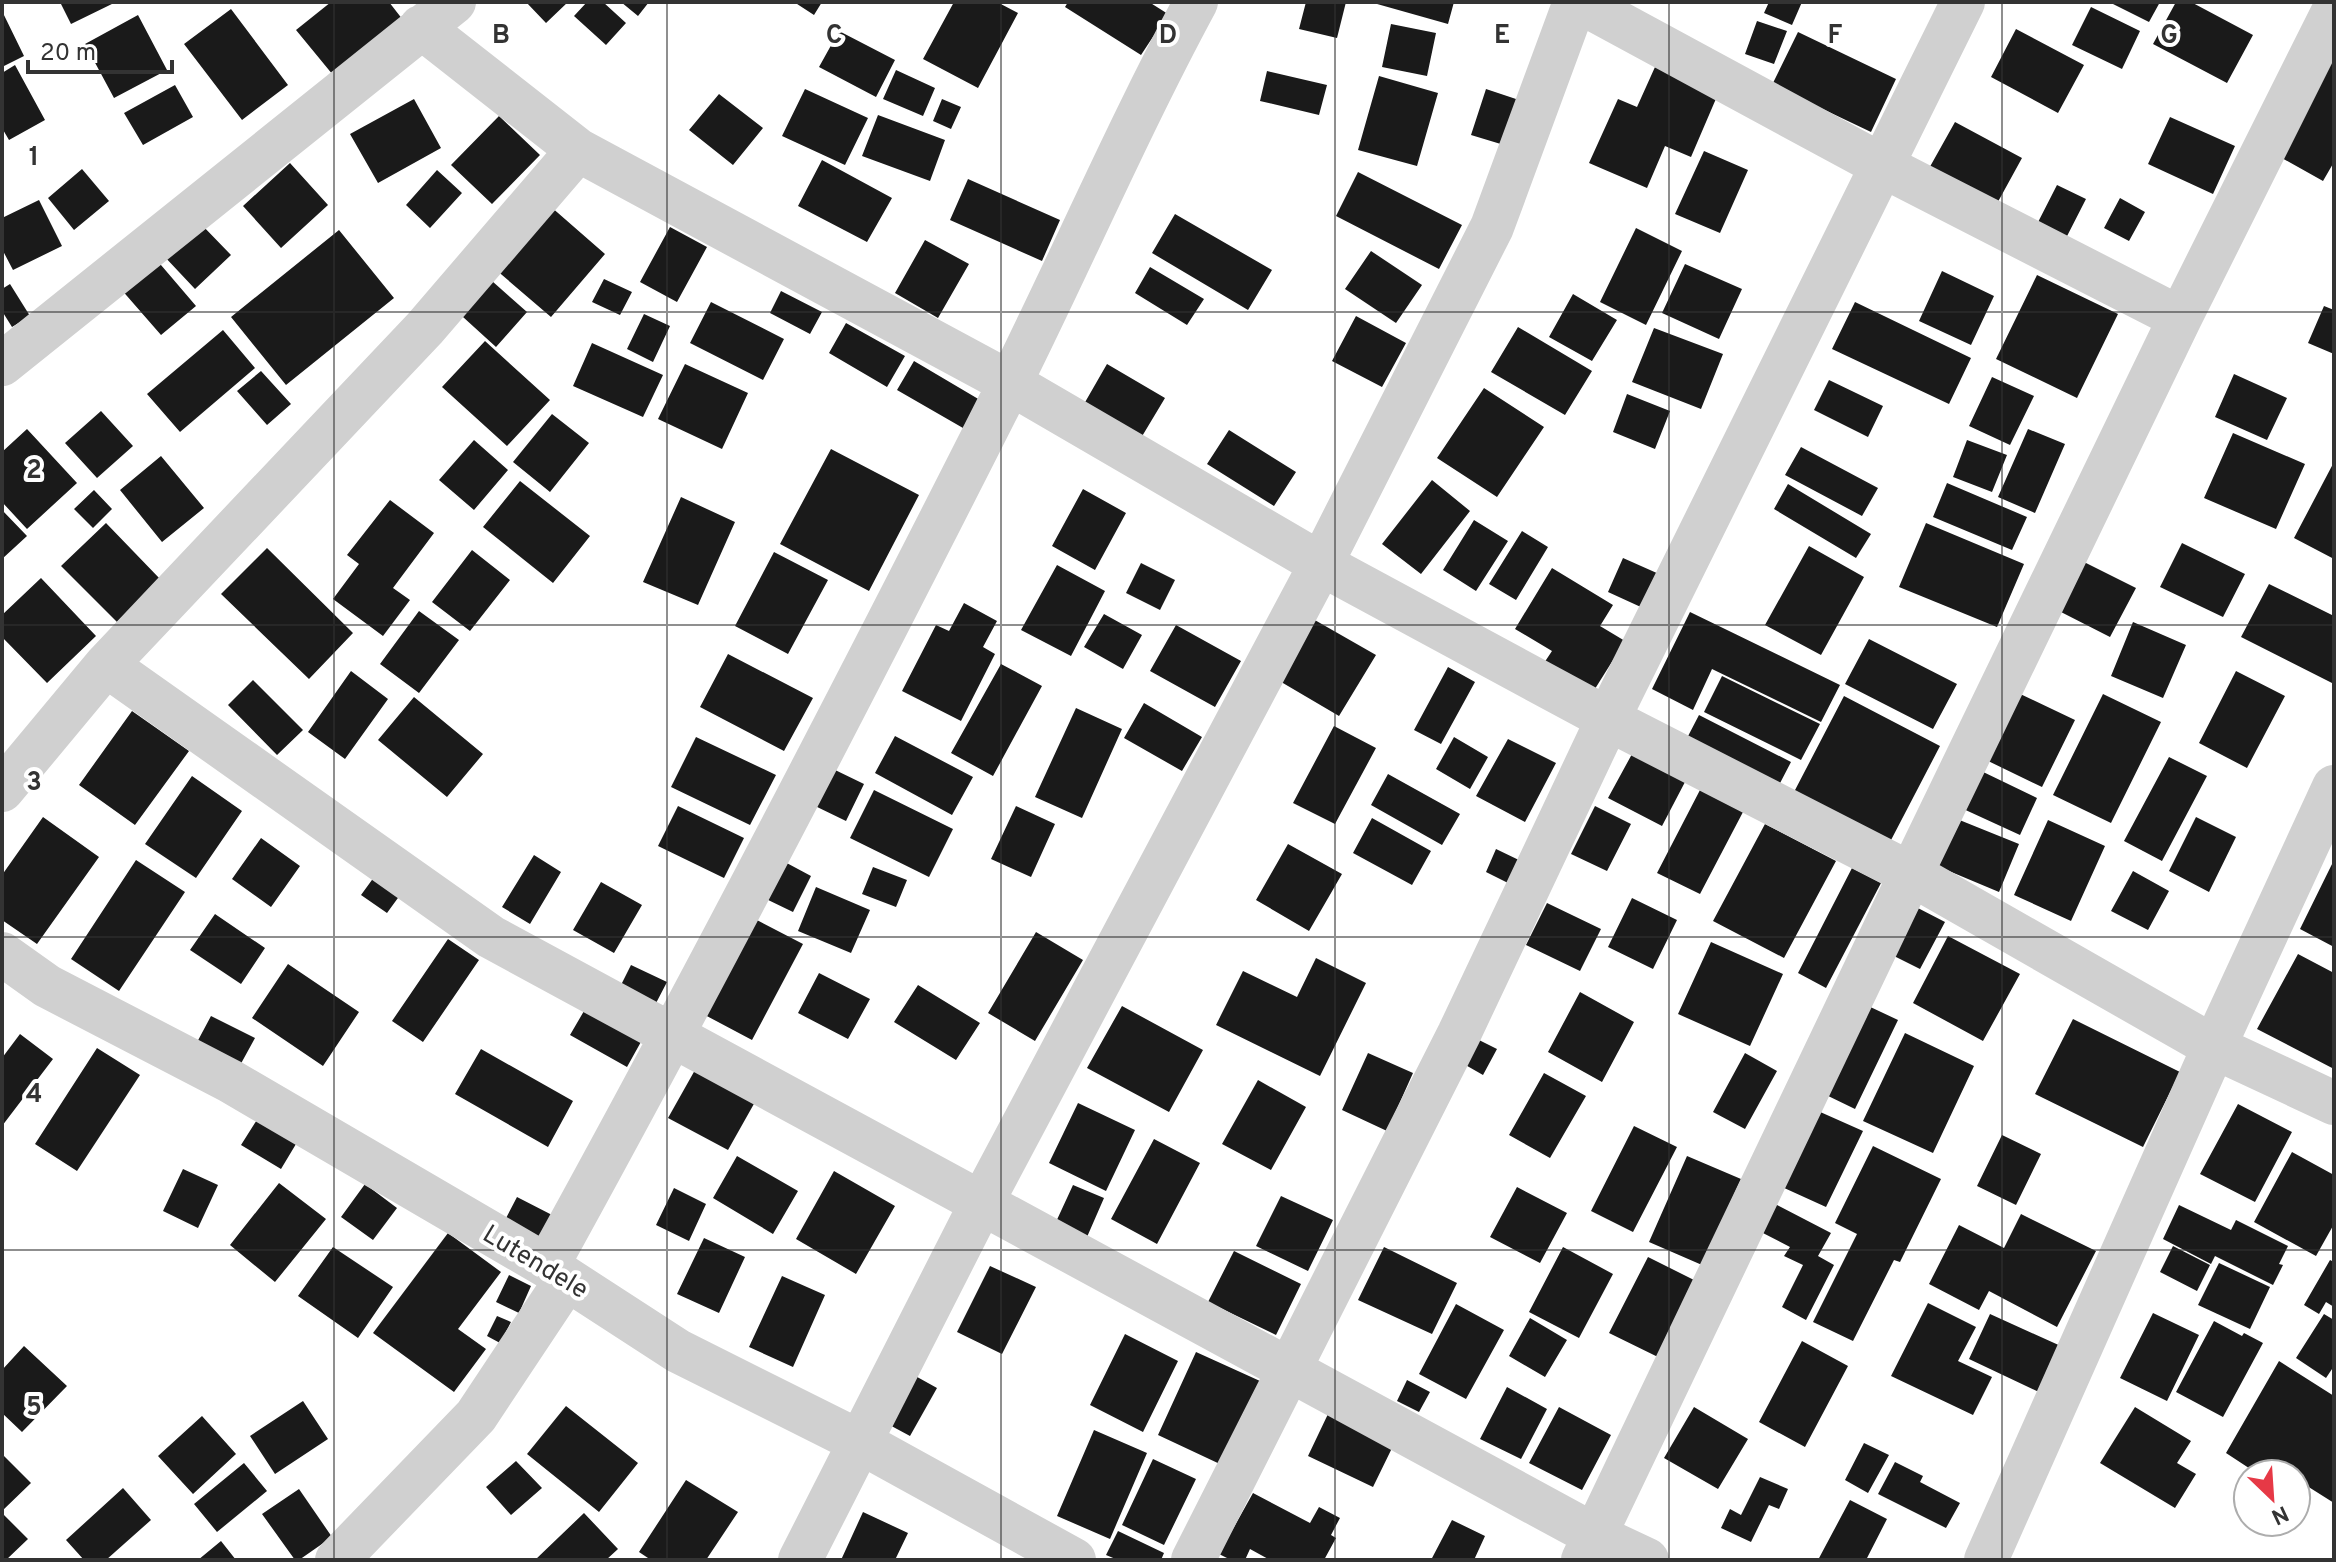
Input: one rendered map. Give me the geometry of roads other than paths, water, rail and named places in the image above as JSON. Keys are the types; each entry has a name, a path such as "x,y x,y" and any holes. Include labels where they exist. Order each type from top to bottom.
{"street":[{"path":"337,1560 476,1416 557,1272 674,1036 1010,383 1158,71 1196,2"},
{"path":"800,1560 981,1204 1321,564 1492,227 1578,2 1883,166 2180,318"},
{"path":"1193,1560 1459,1034 1608,719 1963,2"},
{"path":"1588,1548 2180,318 2334,10"},
{"path":"2,364 438,14 578,150 1010,383 1321,564 1608,719 1911,874 2214,1047 2334,1103"},
{"path":"2,790 106,665 425,328 578,150"},
{"path":"106,665 491,937 1288,1370 1588,1548 1647,1560"},
{"path":"1986,1560 2214,1047 2334,787"},
{"name":"Lutendele","path":"2,954 47,986 230,1081 557,1272 678,1351 860,1442 1074,1560"}]}
